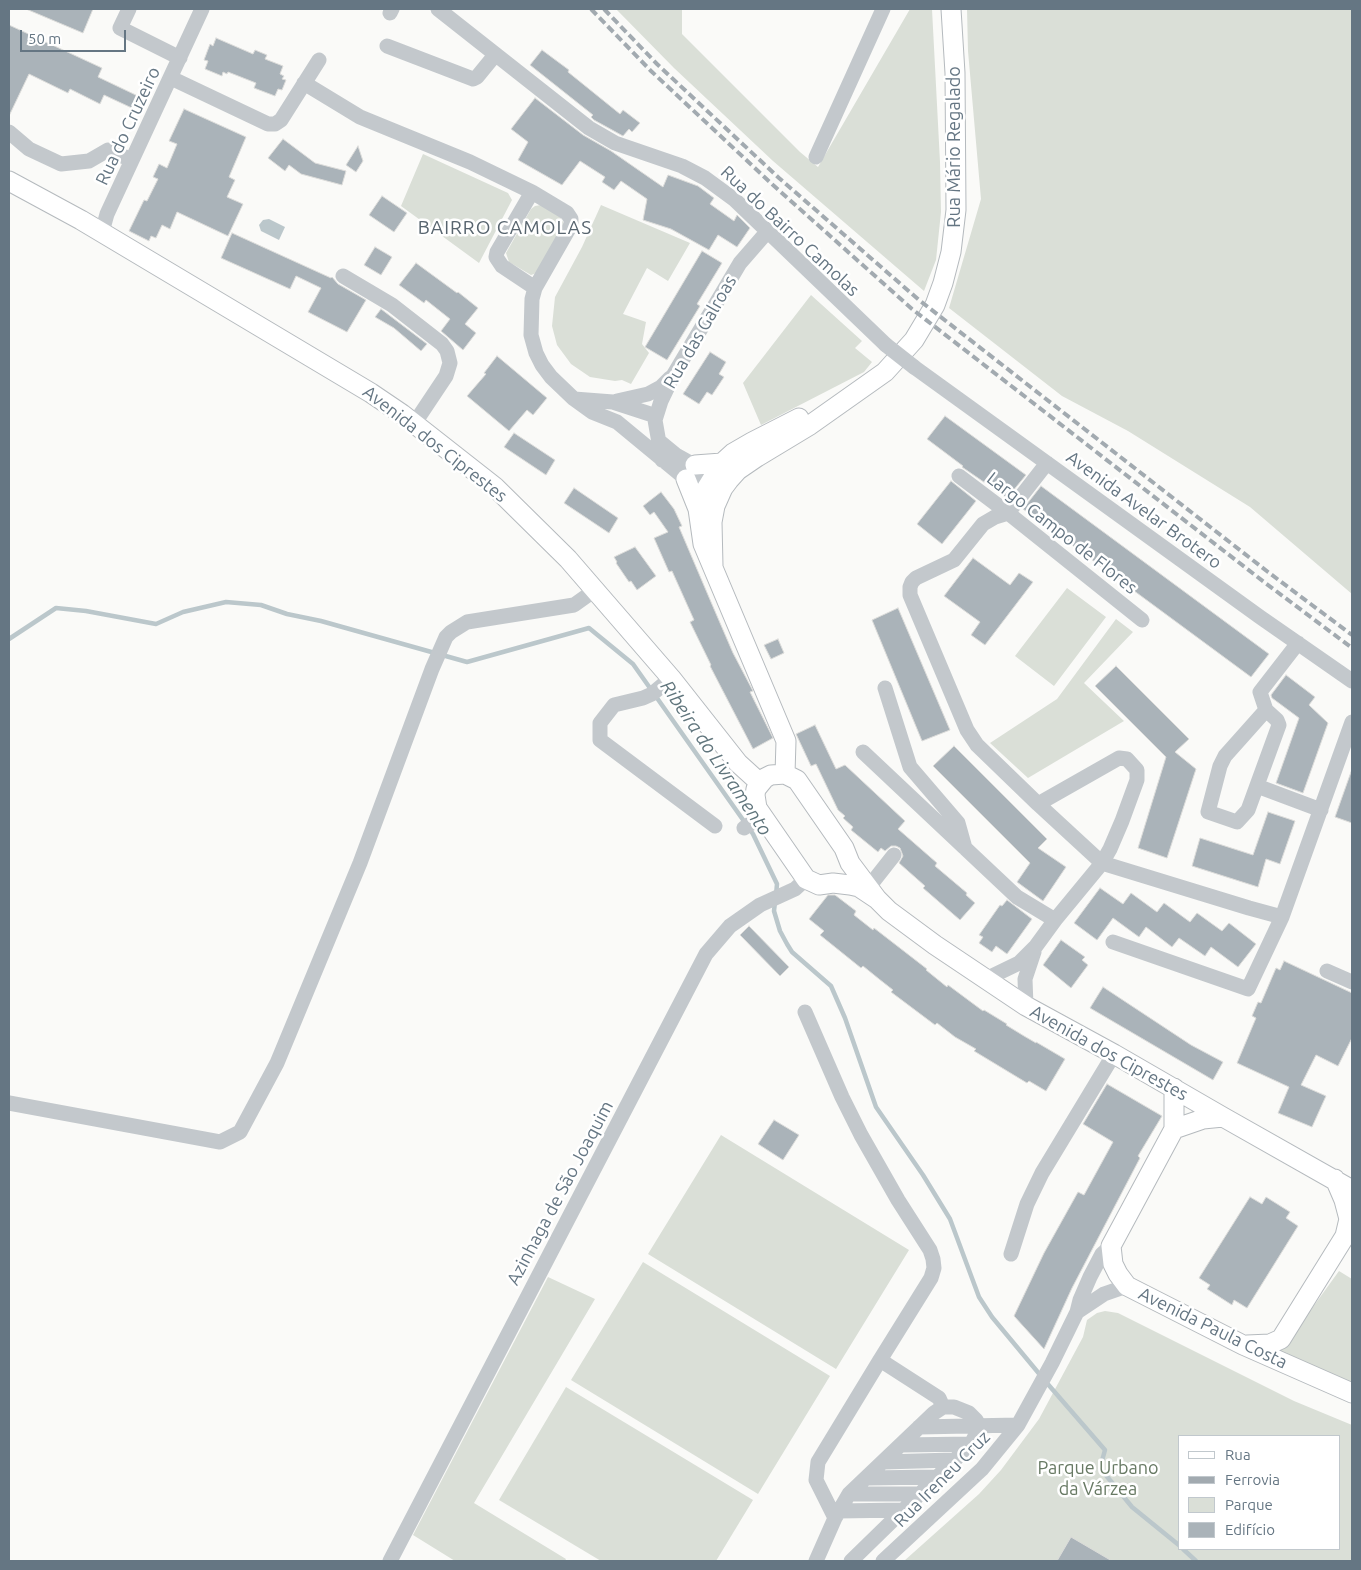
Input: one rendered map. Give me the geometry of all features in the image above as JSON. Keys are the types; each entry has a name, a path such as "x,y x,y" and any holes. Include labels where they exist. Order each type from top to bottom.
{"main road":[{"name":"Rua Mário Regalado","path":"716,484 757,456 810,424 885,372 914,340 935,305 948,265 956,223 955,73 951,9"},
{"name":"Avenida dos Ciprestes","path":"9,181 102,232 371,392 495,487 568,559 595,590 662,686 760,783"},
{"name":"Rua Mário Regalado","path":"716,484 722,463 733,453 759,438 848,396"},
{"path":"722,463 691,472 703,544 782,730 787,746 785,774 771,775 760,783 756,789 754,822 806,880"},
{"path":"698,509 716,484"},
{"path":"712,566 712,522 716,484"},
{"name":"Avenida dos Ciprestes","path":"785,774 797,780 841,843 850,863 889,911 1026,1006 1352,1190"},
{"path":"833,882 844,872 847,860 846,854"},
{"name":"Avenida dos Ciprestes","path":"806,880 819,885 840,882 873,893"},
{"path":"1111,1246 1174,1129 1174,1088"},
{"path":"1174,1129 1203,1120 1223,1118"},
{"path":"1244,1345 1270,1344 1281,1339 1346,1236 1349,1219 1344,1200 1335,1179"},
{"name":"Avenida Paula Costa","path":"1111,1246 1113,1264 1127,1286 1244,1345 1352,1393"}],"street":[{"path":"129,9 120,28 180,58"},
{"name":"Rua do Cruzeiro","path":"102,232 107,214 202,9"},
{"name":"Rua do Bairro Camolas","path":"438,9 589,128 615,143 682,166 706,178 734,200 886,345 914,367"},
{"path":"816,157 883,9"},
{"path":"387,46 473,80 495,55"},
{"path":"171,78 268,124 273,124 281,120 319,60"},
{"path":"304,83 360,117 470,162 532,192 567,213 571,223 564,239 535,288 532,299 530,330 536,353 551,377 574,399 592,412 616,422 662,460 691,472"},
{"path":"9,132 29,149 61,164 89,161 108,150 132,160"},
{"path":"532,192 497,252 496,257 502,266 535,288"},
{"name":"Rua das Galroas","path":"662,460 655,424 661,401 674,374 742,259 767,232"},
{"path":"343,276 392,306 442,344 447,351 450,358 448,371 414,424"},
{"name":"Avenida Avelar Brotero","path":"914,367 1352,681"},
{"path":"574,399 613,402 632,399 661,387 674,374"},
{"path":"613,402 656,416"},
{"path":"616,422 636,423 656,416"},
{"path":"659,442 676,455 698,483 716,484"},
{"path":"1047,463 1008,513 984,524 954,560 916,578 910,587 910,595 968,730 977,745 988,757 1102,863 1282,917"},
{"name":"Largo Campo de Flores","path":"959,476 1142,620"},
{"path":"9,1103 220,1142 240,1132 277,1063 360,862 432,669 446,638 451,632 467,622 574,605 595,590"},
{"path":"1266,710 1224,756 1208,812 1237,822 1248,810 1279,725 1277,720 1266,710 1260,692 1298,643"},
{"path":"662,686 644,698 614,706 600,723 600,740 714,826"},
{"path":"885,688 910,768 958,823 966,849"},
{"path":"1113,942 1248,989 1282,917 1352,722"},
{"path":"863,752 1017,897 1055,920"},
{"path":"986,979 1019,963 1036,946 1102,863 1117,835 1136,780 1137,770 1127,759 1119,758 1038,804"},
{"path":"1257,786 1320,810"},
{"path":"873,893 894,855"},
{"name":"Azinhaga de São Joaquim","path":"390,1561 706,954 730,926 760,905 795,889 806,880"},
{"path":"1026,1006 1024,985 1036,946"},
{"path":"1328,970 1352,982"},
{"path":"805,1012 842,1097 861,1135 898,1200 930,1250 934,1268 931,1278 818,1462 816,1480 837,1515"},
{"path":"1011,1254 1027,1204 1042,1173 1114,1054"},
{"name":"Rua Ireneu Cruz","path":"883,1561 982,1469 1018,1425 1038,1392 1077,1312 1090,1277 1102,1254 1111,1246"},
{"path":"1077,1312 1104,1294 1127,1286"},
{"path":"880,1360 939,1398 943,1408"},
{"path":"816,1561 849,1494 934,1413 943,1408 954,1407 969,1413 980,1427"},
{"path":"919,1427 1018,1425"},
{"path":"851,1561 971,1444 980,1427"},
{"path":"901,1445 971,1444"},
{"path":"883,1462 953,1460"},
{"path":"866,1478 937,1476"},
{"path":"849,1494 919,1494"},
{"path":"837,1515 903,1510"}],"green space":[{"path":"616,9 682,9 682,34 800,152 818,167 910,9 932,9 941,212 936,260 924,291 773,161 674,68"},
{"path":"967,9 1352,9 1352,594 1250,507 1128,431 1062,396 949,308 981,199 968,51"},
{"path":"423,154 508,193 512,200 479,263 401,206"},
{"path":"541,205 560,216 565,226 537,273 531,275 509,262 506,253 531,209"},
{"path":"601,205 690,243 668,281 647,268 623,314 646,322 642,344 649,353 631,384 622,380 615,381 590,377 571,364 557,345 552,326 555,297 582,247"},
{"path":"811,295 862,341 855,348 872,362 864,372 761,425 743,383"},
{"path":"1067,588 1106,617 1054,686 1015,656"},
{"path":"1116,619 1133,632 1084,683 1124,721 1028,778 990,743 1057,699"},
{"path":"721,1135 909,1250 836,1369 648,1254"},
{"path":"643,1262 830,1376 758,1494 571,1380"},
{"path":"1339,1271 1352,1279 1352,1386 1272,1350 1289,1340"},
{"path":"548,1277 595,1299 474,1503 566,1559 565,1561 455,1561 413,1535"},
{"name":"Parque Urbano da Várzea","path":"1105,1311 1118,1313 1294,1401 1352,1425 1352,1561 904,1561 979,1494 1001,1470 1039,1419 1083,1337 1087,1320 1097,1313"},
{"path":"566,1387 753,1500 716,1561 601,1561 499,1500"}],"shaded area":[{"path":"269,219 285,227 279,240 261,231 259,225 263,220"}],"building":[{"path":"26,9 93,9 83,33"},
{"path":"9,25 102,68 98,77 140,97 134,109 104,95 100,104 70,89 68,93 29,74 9,116"},
{"path":"216,38 253,54 255,50 267,55 265,59 283,66 280,74 284,76 282,79 286,80 282,90 278,89 275,96 254,88 256,83 228,72 227,74 223,72 222,76 205,69 208,61 204,60 210,44 213,46"},
{"path":"542,50 569,70 568,72 620,114 623,110 640,123 632,132 629,129 623,136 594,120 591,117 593,115 530,65"},
{"path":"535,98 583,135 611,151 663,187 668,175 698,186 714,198 710,204 734,221 737,215 750,228 737,247 718,235 709,250 671,229 643,220 647,199 621,181 614,190 602,182 605,177 580,161 562,185 518,160 528,142 511,129"},
{"path":"184,109 246,137 229,177 235,180 227,197 243,204 228,236 177,212 170,229 162,225 156,238 151,236 149,241 129,231 144,200 147,201 158,179 153,177 159,164 167,168 177,144 169,141"},
{"path":"283,139 315,163 346,171 342,185 301,174 289,165 285,171 268,158"},
{"path":"358,146 363,161 356,172 346,165"},
{"path":"382,196 407,213 394,232 369,215"},
{"path":"232,233 332,277 338,284 366,300 347,332 308,312 321,288 296,276 290,289 221,258"},
{"path":"375,247 392,257 381,275 364,265"},
{"path":"702,251 722,263 697,304 700,306 667,360 645,347"},
{"path":"416,263 478,308 465,324 476,333 463,350 441,331 450,319 426,300 424,303 399,285"},
{"path":"381,309 427,344 421,351 394,328 375,317"},
{"path":"710,352 726,362 719,374 724,377 712,395 707,392 699,404 683,394"},
{"path":"497,356 547,398 533,415 527,410 509,431 467,396 486,374 484,373"},
{"path":"945,416 1026,475 1007,498 962,467 927,439"},
{"path":"514,433 555,460 546,475 504,447"},
{"path":"951,481 976,501 942,544 917,524"},
{"path":"1041,486 1269,654 1251,677 1023,509"},
{"path":"574,488 618,518 609,533 564,503"},
{"path":"661,492 674,509 682,526 679,527 711,602 733,653 753,691 750,692 773,738 753,749 710,666 690,622 694,620 672,571 669,572 654,538 668,532 654,512 650,515 643,506"},
{"path":"635,547 656,576 637,590 631,581 629,582 614,557"},
{"path":"973,558 1010,585 1019,573 1033,582 985,645 971,635 980,622 944,596"},
{"path":"898,608 950,730 922,741 872,620"},
{"path":"778,639 784,653 771,659 764,645"},
{"path":"1116,666 1189,739 1175,752 1196,769 1167,858 1138,848 1166,757 1095,686"},
{"path":"1286,675 1315,697 1309,705 1328,723 1303,793 1276,783 1299,718 1272,698 1271,695"},
{"path":"815,725 836,769 845,765 905,821 898,829 937,863 935,866 967,893 966,895 975,903 960,920 923,888 925,886 899,863 903,856 900,848 891,846 885,851 881,848 878,852 851,830 853,827 843,818 845,816 838,810 816,764 811,766 796,734"},
{"path":"954,746 1047,839 1038,848 1066,867 1043,901 1017,882 1030,863 933,766"},
{"path":"1352,772 1352,823 1335,817"},
{"path":"1268,812 1295,821 1280,864 1266,859 1258,887 1192,866 1200,838 1253,855"},
{"path":"1100,888 1123,904 1131,893 1157,912 1164,903 1190,922 1197,913 1222,931 1229,923 1256,944 1238,967 1211,947 1205,956 1179,938 1172,947 1146,927 1139,937 1113,918 1097,940 1074,923"},
{"path":"828,895 835,895 856,911 854,915 927,969 947,987 948,985 983,1011 1065,1059 1046,1091 1029,1081 1027,1083 974,1051 976,1049 955,1037 937,1023 935,1025 891,992 893,990 863,966 861,968 820,935 824,931 809,919"},
{"path":"1007,900 1032,919 1007,954 996,946 992,952 979,943 983,937 979,935 1000,905 1002,906"},
{"path":"749,926 789,967 780,976 740,935"},
{"path":"1061,940 1085,957 1082,960 1088,965 1071,988 1043,965"},
{"path":"1284,961 1352,993 1352,1038 1338,1066 1316,1055 1301,1085 1326,1096 1312,1127 1278,1113 1289,1087 1237,1063 1256,1018 1252,1016 1258,1002 1261,1003 1276,968 1280,970"},
{"path":"1103,987 1191,1045 1223,1062 1213,1080 1090,1008"},
{"path":"1107,1084 1162,1116 1138,1156 1140,1158 1072,1288 1044,1349 1014,1316 1044,1253 1078,1192 1084,1195 1113,1142 1083,1124"},
{"path":"774,1120 799,1135 783,1160 758,1144"},
{"path":"1250,1197 1262,1204 1266,1197 1290,1212 1286,1218 1298,1226 1247,1308 1234,1300 1232,1305 1207,1289 1210,1285 1199,1278"},
{"path":"1071,1537 1112,1561 1057,1561"}],"waterway":[{"name":"Ribeira do Livramento","path":"9,639 56,608 86,611 156,624 183,612 226,602 261,605 287,614 321,621 467,662 589,628 633,664 753,834 777,884 776,895"},
{"name":"Ribeira do Livramento","path":"775,902 774,911 780,931 792,952 831,986 845,1018 876,1107 923,1175 950,1219 979,1297 992,1317 1041,1376"},
{"name":"Ribeira do Livramento","path":"1046,1382 1105,1450 1100,1468 1132,1507 1178,1544"},
{"name":"Ribeira do Livramento","path":"1184,1550 1196,1561"}],"railway":[{"path":"591,9 651,71 773,185 912,309 1352,648"},
{"path":"604,9 657,64 779,178 919,300 1268,572 1352,635"}],"district":[{"name":"BAIRRO CAMOLAS","path":"505,228"}]}
